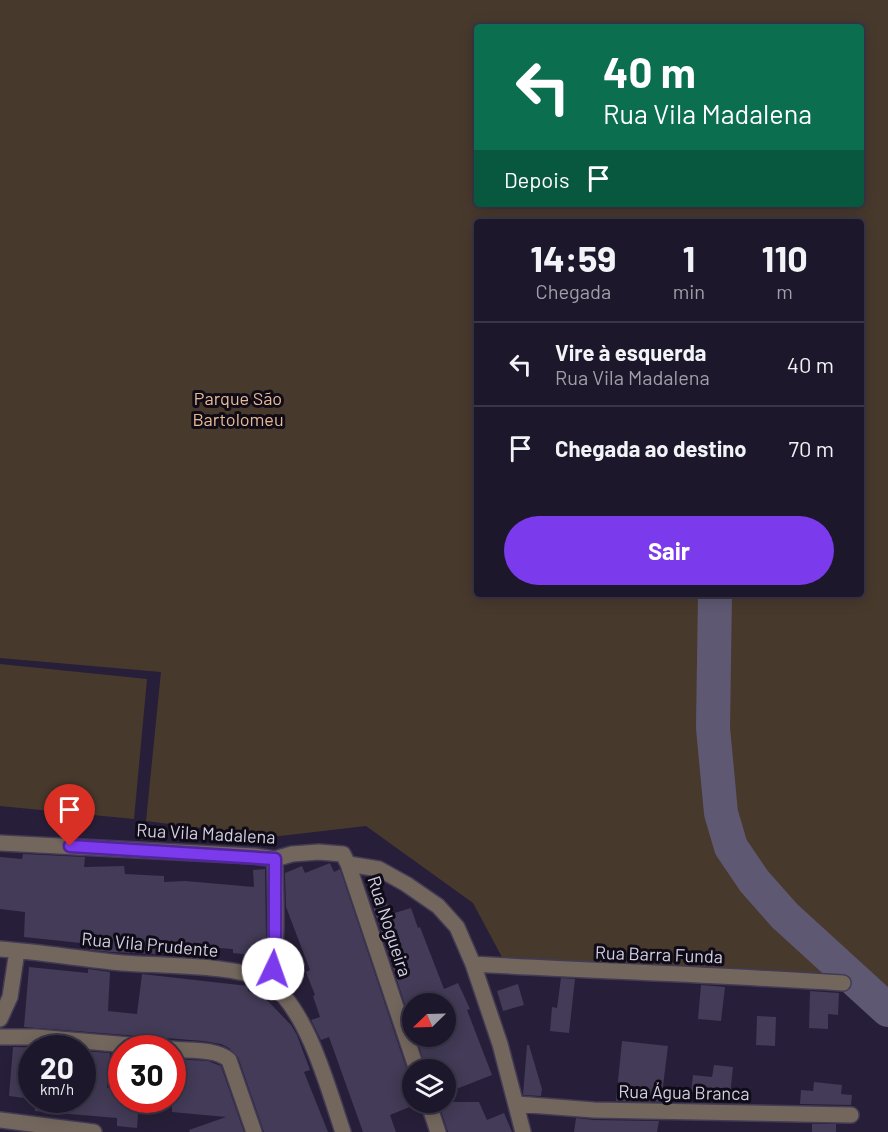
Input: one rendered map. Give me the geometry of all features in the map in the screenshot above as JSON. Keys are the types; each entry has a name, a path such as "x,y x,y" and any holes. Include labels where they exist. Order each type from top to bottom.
{"street":[{"name":"Rua Vila Madalena","path":"0,843 255,856 275,859 292,854 319,852 343,854 348,864 379,869 438,906 457,927 473,964 500,1044 523,1132"},
{"path":"270,983 275,934 275,859"},
{"name":"Rua Nogueira","path":"348,864 413,1059"},
{"name":"Rua Vila Prudente","path":"0,950 124,963 233,970 254,975 270,983 292,1007 314,1047 343,1132"},
{"path":"0,1019 10,998 17,951"},
{"name":"Rua Barra Funda","path":"473,964 843,983"},
{"path":"0,1037 36,1037 108,1043"},
{"path":"186,1050 207,1052 224,1056 229,1060 254,1132"},
{"name":"Rua Água Branca","path":"517,1104 594,1110 851,1115"},
{"path":"432,1113 438,1132"},
{"path":"0,1120 64,1130 94,1132"}],"green space":[{"name":"Parque São Bartolomeu","path":"0,0 888,0 888,987 503,959 473,903 366,826 271,837 146,821 161,672 0,658"},
{"path":"0,664 147,679 134,819 0,806"}],"building":[{"path":"23,854 85,857 84,867 124,866 125,874 164,876 164,882 185,881 254,887 253,870 265,869 266,937 262,956 233,953 233,949 190,946 190,948 163,946 162,951 157,951 157,954 111,952 90,950 90,944 24,937 25,912 0,909 0,857 22,859"},
{"path":"330,863 334,872 340,869 403,1059 402,1110 390,1115 396,1132 363,1132 329,1037 321,1040 311,1020 320,1017 306,972 310,970 286,907 285,873 302,866 305,873"},
{"path":"381,887 391,914 411,908 444,989 458,983 470,1009 467,1010 492,1075 456,1089 456,1059 423,1059 419,1047 456,1047 456,993 402,993 402,996 368,892"},
{"path":"29,967 88,973 88,969 110,972 108,1011 137,1014 142,974 248,986 248,991 265,998 291,1025 297,1035 310,1070 304,1072 328,1132 264,1132 238,1057 221,1044 186,1040 186,1035 126,1035 24,1027"},
{"path":"561,978 575,979 569,1033 550,1031 552,1007 557,1008"},
{"path":"518,984 524,1005 503,1011 497,991"},
{"path":"701,985 725,987 721,1021 698,1019"},
{"path":"810,991 839,993 838,1015 828,1014 828,1029 809,1028"},
{"path":"757,1016 776,1017 775,1046 756,1045"},
{"path":"622,1041 668,1046 661,1102 616,1101"},
{"path":"527,1045 529,1045 542,1089 541,1096 523,1095"},
{"path":"13,1047 18,1047 18,1097 9,1096"},
{"path":"96,1052 108,1053 108,1113 138,1113 137,1128 117,1126 117,1118 58,1113 96,1113"},
{"path":"186,1060 208,1061 221,1066 244,1132 190,1132 189,1130 226,1117 183,1113 186,1113"},
{"path":"714,1065 733,1067 730,1096 691,1092 693,1075 712,1077"},
{"path":"814,1082 842,1085 841,1094 852,1095 851,1105 800,1104 801,1090 813,1091"},
{"path":"456,1102 479,1102 487,1120 504,1113 512,1132 448,1132 442,1113 456,1113"},
{"path":"576,1118 659,1121 657,1132 574,1132"},
{"path":"812,1124 836,1124 836,1132 812,1132"}],"waterway":[{"path":"715,597 713,728 721,813 731,847 754,881 785,916 888,1010"}],"route":[{"path":"70,846 275,859 273,969"}]}
